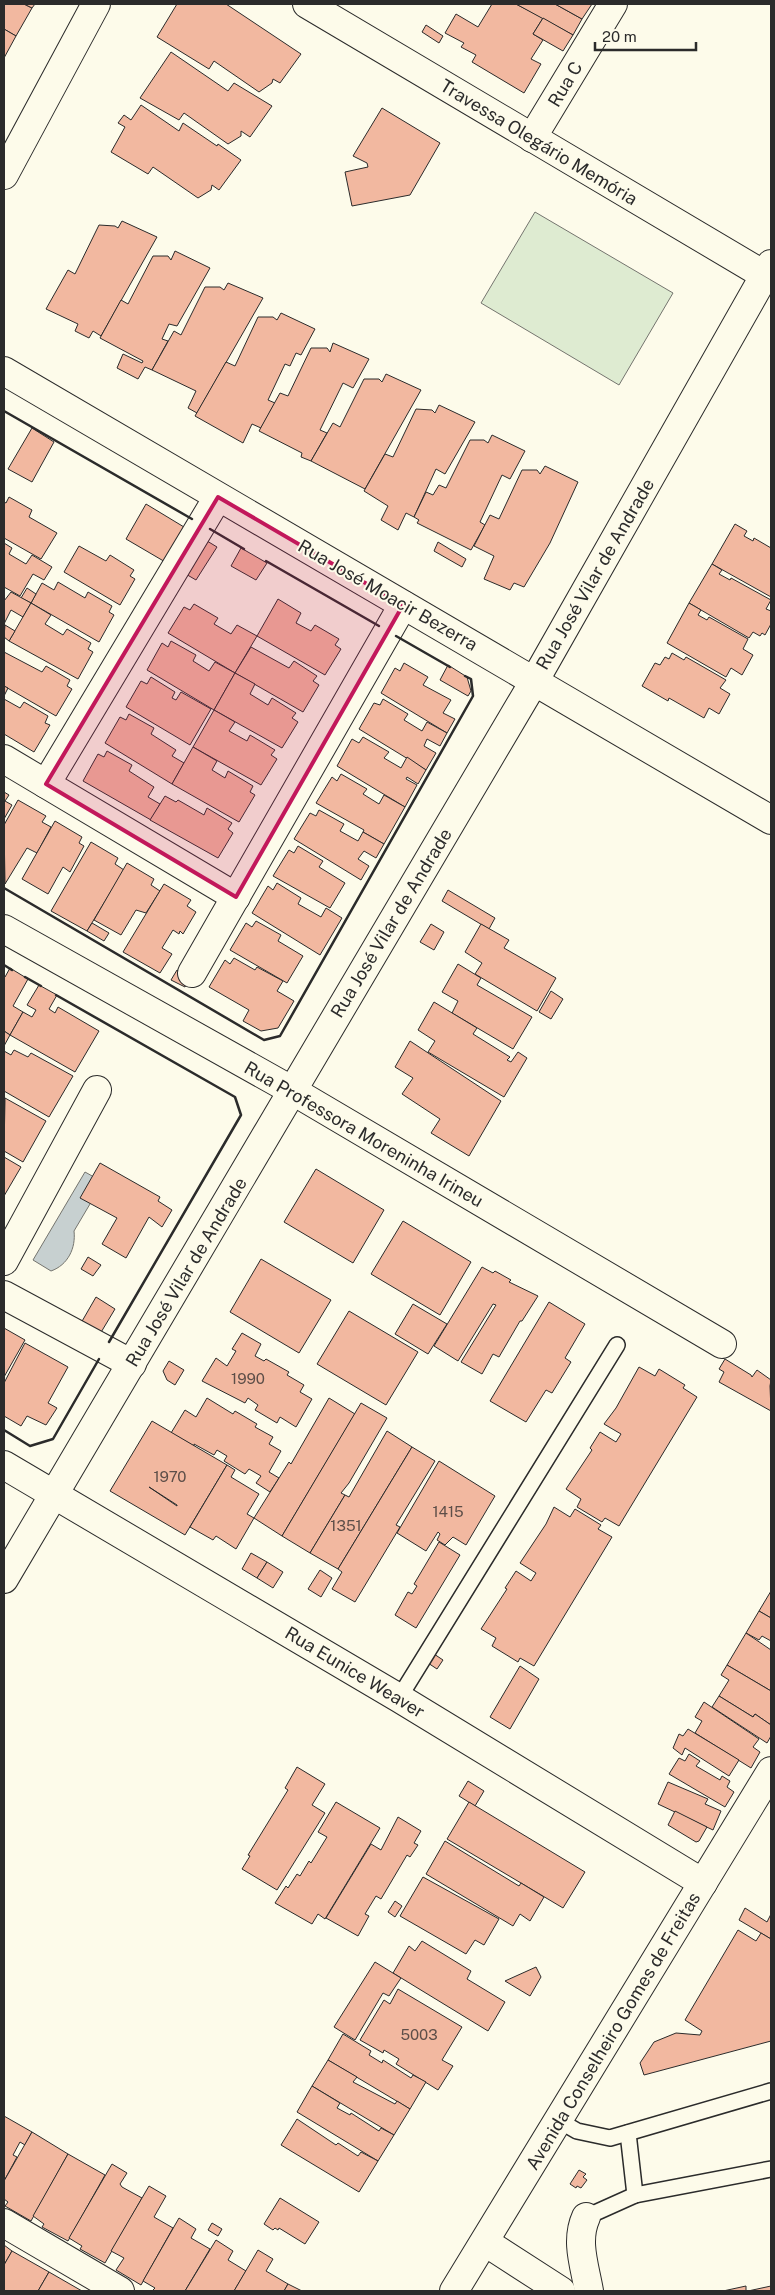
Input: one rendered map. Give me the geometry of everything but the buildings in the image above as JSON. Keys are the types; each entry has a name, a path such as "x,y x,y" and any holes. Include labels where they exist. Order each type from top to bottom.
{"street":[{"path":"4,174 96,4"},
{"name":"Travessa Olegário Memória","path":"307,4 532,138 769,273"},
{"name":"Rua C","path":"532,138 613,4"},
{"name":"Rua José Vilar de Andrade","path":"4,1579 535,680 769,273"},
{"name":"Rua José Moacir Bezerra","path":"4,371 403,605 535,680 771,820"},
{"path":"46,784 218,497"},
{"path":"192,974 403,605"},
{"path":"4,759 236,897"},
{"name":"Rua Professora Moreninha Irineu","path":"4,929 293,1091 722,1344"},
{"path":"4,1261 97,1090"},
{"path":"4,1295 132,1364"},
{"name":"Rua Eunice Weaver","path":"4,1465 399,1698 703,1883"},
{"name":"Avenida Conselheiro Gomes de Freitas","path":"458,2290 558,2120 771,1771"},
{"path":"586,2217 582,2226 580,2242 589,2291"},
{"path":"4,2223 120,2291"},
{"path":"485,2242 561,2291"}],"lane":[{"path":"399,1698 618,1345"},
{"path":"558,2120 577,2132 610,2138 771,2090"},
{"path":"628,2133 635,2195"},
{"path":"586,2217 635,2195 771,2169"}],"highlighted area":[{"path":"218,497 403,605 236,897 46,784"}],"green space":[{"path":"535,212 673,293 619,385 481,303"}],"shaded area":[{"path":"85,1172 103,1182 74,1231 74,1244 70,1255 62,1265 51,1271 33,1260"}],"wall":[{"path":"4,411 192,519"},
{"path":"210,529 244,549"},
{"path":"266,561 379,626"},
{"path":"396,636 450,667"},
{"path":"4,888 264,1040 280,1036 473,696 471,679 465,676"},
{"path":"4,965 12,970"},
{"path":"25,977 41,986"},
{"path":"56,995 235,1097 241,1115 109,1342"},
{"path":"4,1430 30,1446 53,1439 99,1359"}]}
